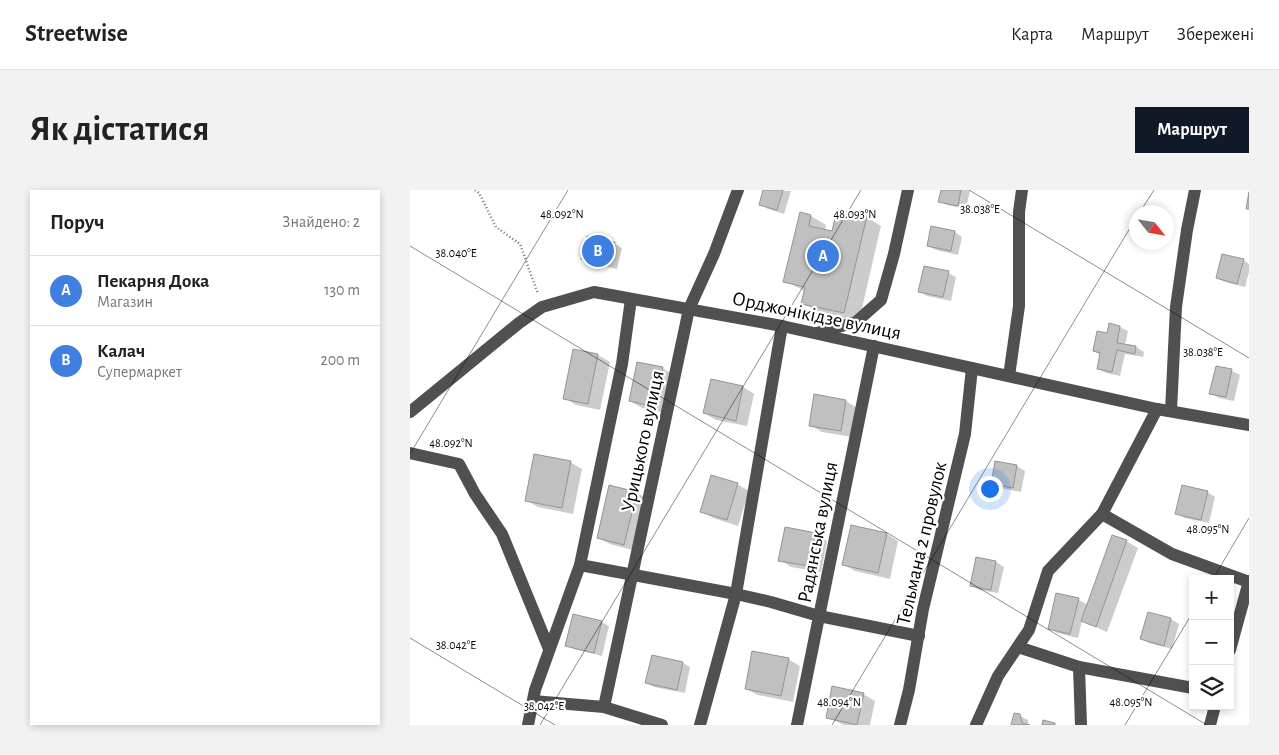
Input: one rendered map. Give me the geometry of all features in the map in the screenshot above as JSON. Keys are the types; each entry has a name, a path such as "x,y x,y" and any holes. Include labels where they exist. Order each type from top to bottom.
{"street":[{"name":"Урицького вулиця","path":"604,707 689,309 714,254 738,190"},
{"path":"815,333 856,322 881,300 894,254 908,190"},
{"path":"1009,376 1019,306 1019,212 1022,190"},
{"path":"1171,411 1176,307 1195,190"},
{"name":"Орджонікідзе вулиця","path":"410,412 519,323 542,307 594,292 782,326 1157,409 1249,425"},
{"path":"528,725 535,690 580,565 622,364 632,299"},
{"path":"700,725 736,594 782,326"},
{"name":"Радянська вулиця","path":"797,725 874,346"},
{"name":"Тельмана 2 провулок","path":"900,725 909,690 924,609 965,434 972,368"},
{"path":"976,725 998,676 1029,630 1048,571 1102,514 1157,409"},
{"path":"410,452 459,464 475,494 502,534 549,649"},
{"path":"1102,514 1172,554 1249,581 1234,635"},
{"path":"580,565 736,594 819,616 919,636"},
{"path":"1018,647 1079,667 1189,687"},
{"path":"1079,667 1081,725"},
{"path":"533,701 604,707 662,725"},
{"path":"1210,725 1214,710"}],"path":[{"path":"474,190 478,193 496,227 520,244 542,307"}],"building":[{"path":"763,190 783,190 777,210 759,205"},
{"path":"941,190 961,190 958,206 938,202"},
{"path":"1249,192 1249,209 1246,209"},
{"path":"837,209 867,216 844,313 801,304 805,287 783,282 800,212 811,215 809,226 832,231"},
{"path":"931,226 955,231 951,251 927,246"},
{"path":"587,236 615,242 609,265 581,259"},
{"path":"1222,254 1244,259 1237,284 1216,278"},
{"path":"924,266 949,271 943,297 918,292"},
{"path":"1109,323 1120,326 1117,343 1136,346 1135,354 1117,350 1112,372 1097,369 1100,353 1093,351 1097,331 1107,333"},
{"path":"573,349 598,354 588,404 563,399"},
{"path":"637,362 663,367 654,407 629,401"},
{"path":"1216,366 1232,369 1226,397 1209,394"},
{"path":"711,379 743,386 736,421 703,413"},
{"path":"814,394 846,400 841,431 809,426"},
{"path":"534,454 571,461 562,508 525,501"},
{"path":"995,461 1017,465 1013,488 991,484"},
{"path":"711,475 738,483 727,520 700,512"},
{"path":"609,485 637,492 624,545 597,538"},
{"path":"1182,485 1208,491 1201,520 1175,514"},
{"path":"851,525 887,533 878,573 842,565"},
{"path":"785,527 816,533 810,566 778,561"},
{"path":"1112,535 1127,540 1096,627 1081,621"},
{"path":"976,557 996,561 991,590 970,586"},
{"path":"1056,593 1079,598 1070,634 1048,629"},
{"path":"1148,612 1171,618 1164,646 1140,639"},
{"path":"573,614 602,621 594,653 565,646"},
{"path":"752,651 789,658 781,696 745,689"},
{"path":"652,655 683,662 677,690 645,683"},
{"path":"832,686 864,693 857,725 826,718"},
{"path":"1014,713 1020,714 1022,723 1030,725 1011,725"},
{"path":"1043,720 1055,723 1055,725 1042,725"}],"place":[{"name":"Калач","path":"598,251"},
{"name":"Пекарня Дока","path":"823,256"}]}
